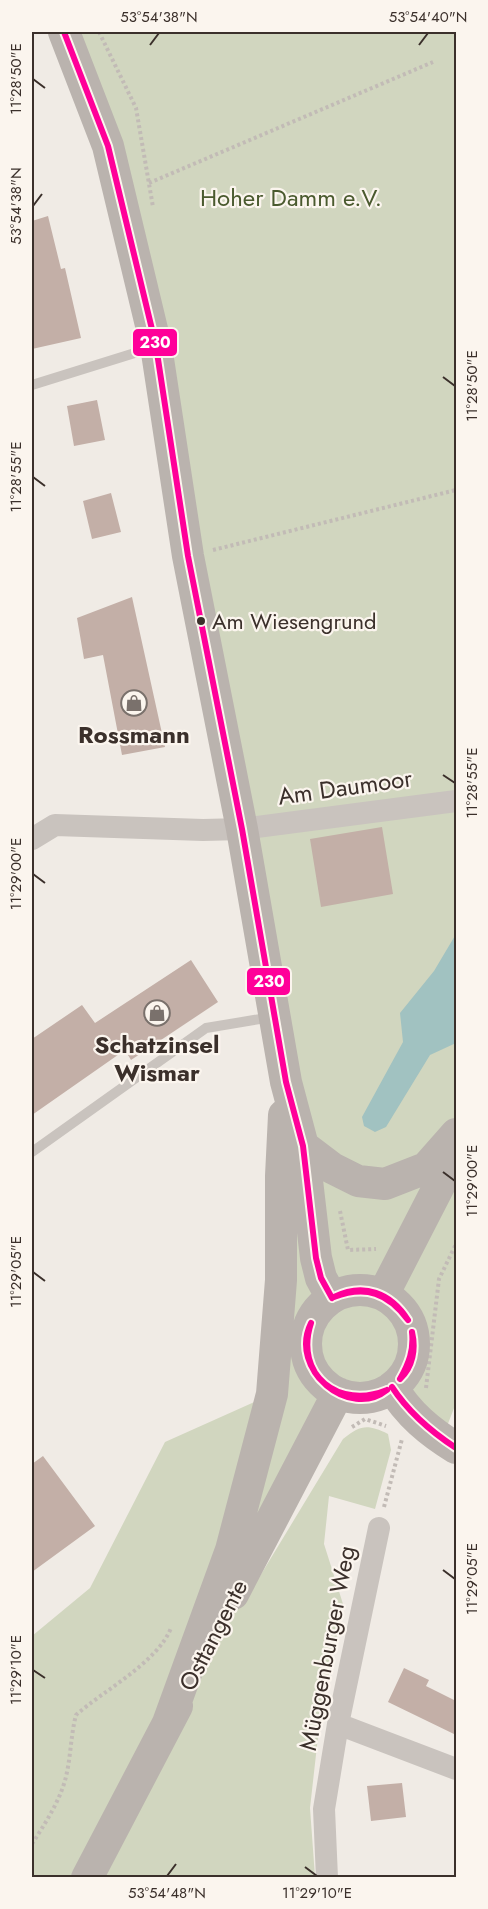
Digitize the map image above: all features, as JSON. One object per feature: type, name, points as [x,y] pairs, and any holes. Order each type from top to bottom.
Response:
[{"type":"main road","points":[[64,32],[108,146],[156,346],[188,556],[242,828],[286,1082],[303,1146],[316,1258],[321,1278],[332,1298]]},
{"type":"main road","points":[[168,1723],[231,1550],[272,1394],[281,1280],[281,1176],[286,1082]]},
{"type":"main road","points":[[303,1146],[332,1168],[358,1181],[386,1184],[426,1168],[456,1134]]},
{"type":"main road","points":[[383,1295],[456,1154]]},
{"type":"main road","points":[[352,1290],[370,1291],[383,1295],[401,1308],[410,1324],[414,1341],[412,1359],[405,1375],[392,1387],[376,1395],[359,1398],[338,1393],[326,1386],[314,1373],[307,1356],[306,1339],[311,1321],[321,1306],[332,1298],[352,1290]]},
{"type":"main road","points":[[392,1387],[403,1405],[418,1421],[456,1448]]},
{"type":"main road","name":"Osttangente","points":[[87,1878],[338,1393]]},
{"type":"street","name":"Am Daumoor","points":[[242,828],[456,801]]},
{"type":"street","points":[[32,839],[55,825],[203,830],[242,828]]},
{"type":"street","name":"Müggenburger Weg","points":[[327,1878],[324,1809],[338,1724],[379,1528]]},
{"type":"street","points":[[338,1724],[456,1769]]},
{"type":"lane","points":[[32,385],[156,346]]},
{"type":"lane","points":[[32,1152],[206,1028],[275,1016]]},
{"type":"path","points":[[149,183],[433,62]]},
{"type":"path","points":[[188,556],[456,490]]},
{"type":"path","points":[[429,1395],[425,1387],[439,1279],[456,1244]]},
{"type":"path","points":[[348,1250],[382,1249]]},
{"type":"path","points":[[343,1432],[365,1419],[394,1429]]},
{"type":"path","name":"Müggenburger Weg","points":[[379,1528],[403,1432]]},
{"type":"path","points":[[32,1844],[50,1816],[62,1788],[67,1773],[76,1715],[156,1653],[166,1640],[175,1617]]},
{"type":"green space","name":"Hoher Damm e.V.","points":[[64,32],[456,32],[456,1403],[442,1439],[388,1400],[362,1405],[335,1398],[254,1586],[343,1439],[355,1431],[369,1427],[388,1434],[391,1450],[375,1509],[329,1496],[324,1544],[343,1604],[320,1719],[310,1808],[315,1877],[32,1878],[32,1636],[90,1588],[165,1442],[272,1394],[286,1082],[156,346]]},
{"type":"water","points":[[456,934],[456,1043],[430,1055],[386,1127],[375,1132],[364,1126],[362,1117],[403,1042],[400,1013],[434,971]]},
{"type":"building","points":[[48,216],[61,269],[65,268],[81,338],[32,349],[32,221]]},
{"type":"building","points":[[97,400],[105,440],[74,446],[67,406]]},
{"type":"building","points":[[111,493],[121,532],[92,539],[83,501]]},
{"type":"building","name":"Rossmann","points":[[132,597],[165,747],[122,755],[103,655],[84,659],[77,618]]},
{"type":"building","points":[[382,827],[393,894],[321,907],[310,839]]},
{"type":"building","points":[[191,960],[218,1002],[131,1060],[125,1050],[32,1115],[32,1039],[82,1005],[95,1023]]},
{"type":"building","points":[[43,1456],[95,1526],[32,1572],[32,1464]]},
{"type":"building","points":[[404,1668],[429,1680],[426,1686],[456,1701],[456,1735],[388,1702]]},
{"type":"building","points":[[402,1783],[406,1817],[371,1821],[367,1786]]},
{"type":"transit line","name":"230","points":[[64,32],[108,146],[156,346],[188,556],[242,829],[286,1082],[303,1146],[316,1258],[321,1278],[332,1298]]},
{"type":"transit line","name":"230","points":[[334,1297],[356,1290],[376,1293],[393,1303],[408,1320]]},
{"type":"transit line","name":"230","points":[[334,1297],[356,1292],[376,1294],[392,1303],[408,1320]]},
{"type":"transit line","name":"230","points":[[311,1323],[307,1342],[309,1358],[315,1372],[325,1384],[337,1391],[352,1395],[369,1395],[387,1390]]},
{"type":"transit line","name":"230","points":[[311,1323],[306,1341],[308,1358],[315,1373],[326,1385],[341,1394],[356,1399],[372,1398],[387,1390]]},
{"type":"transit line","name":"230","points":[[400,1379],[410,1356],[412,1332]]},
{"type":"transit line","name":"230","points":[[400,1379],[408,1369],[412,1357],[414,1345],[412,1332]]},
{"type":"transit line","name":"230","points":[[392,1387],[421,1421],[456,1448]]},
{"type":"place","name":"Am Wiesengrund","points":[[201,621]]},
{"type":"place","name":"Rossmann","points":[[134,703]]},
{"type":"place","name":"Schatzinsel Wismar","points":[[157,1013]]}]
